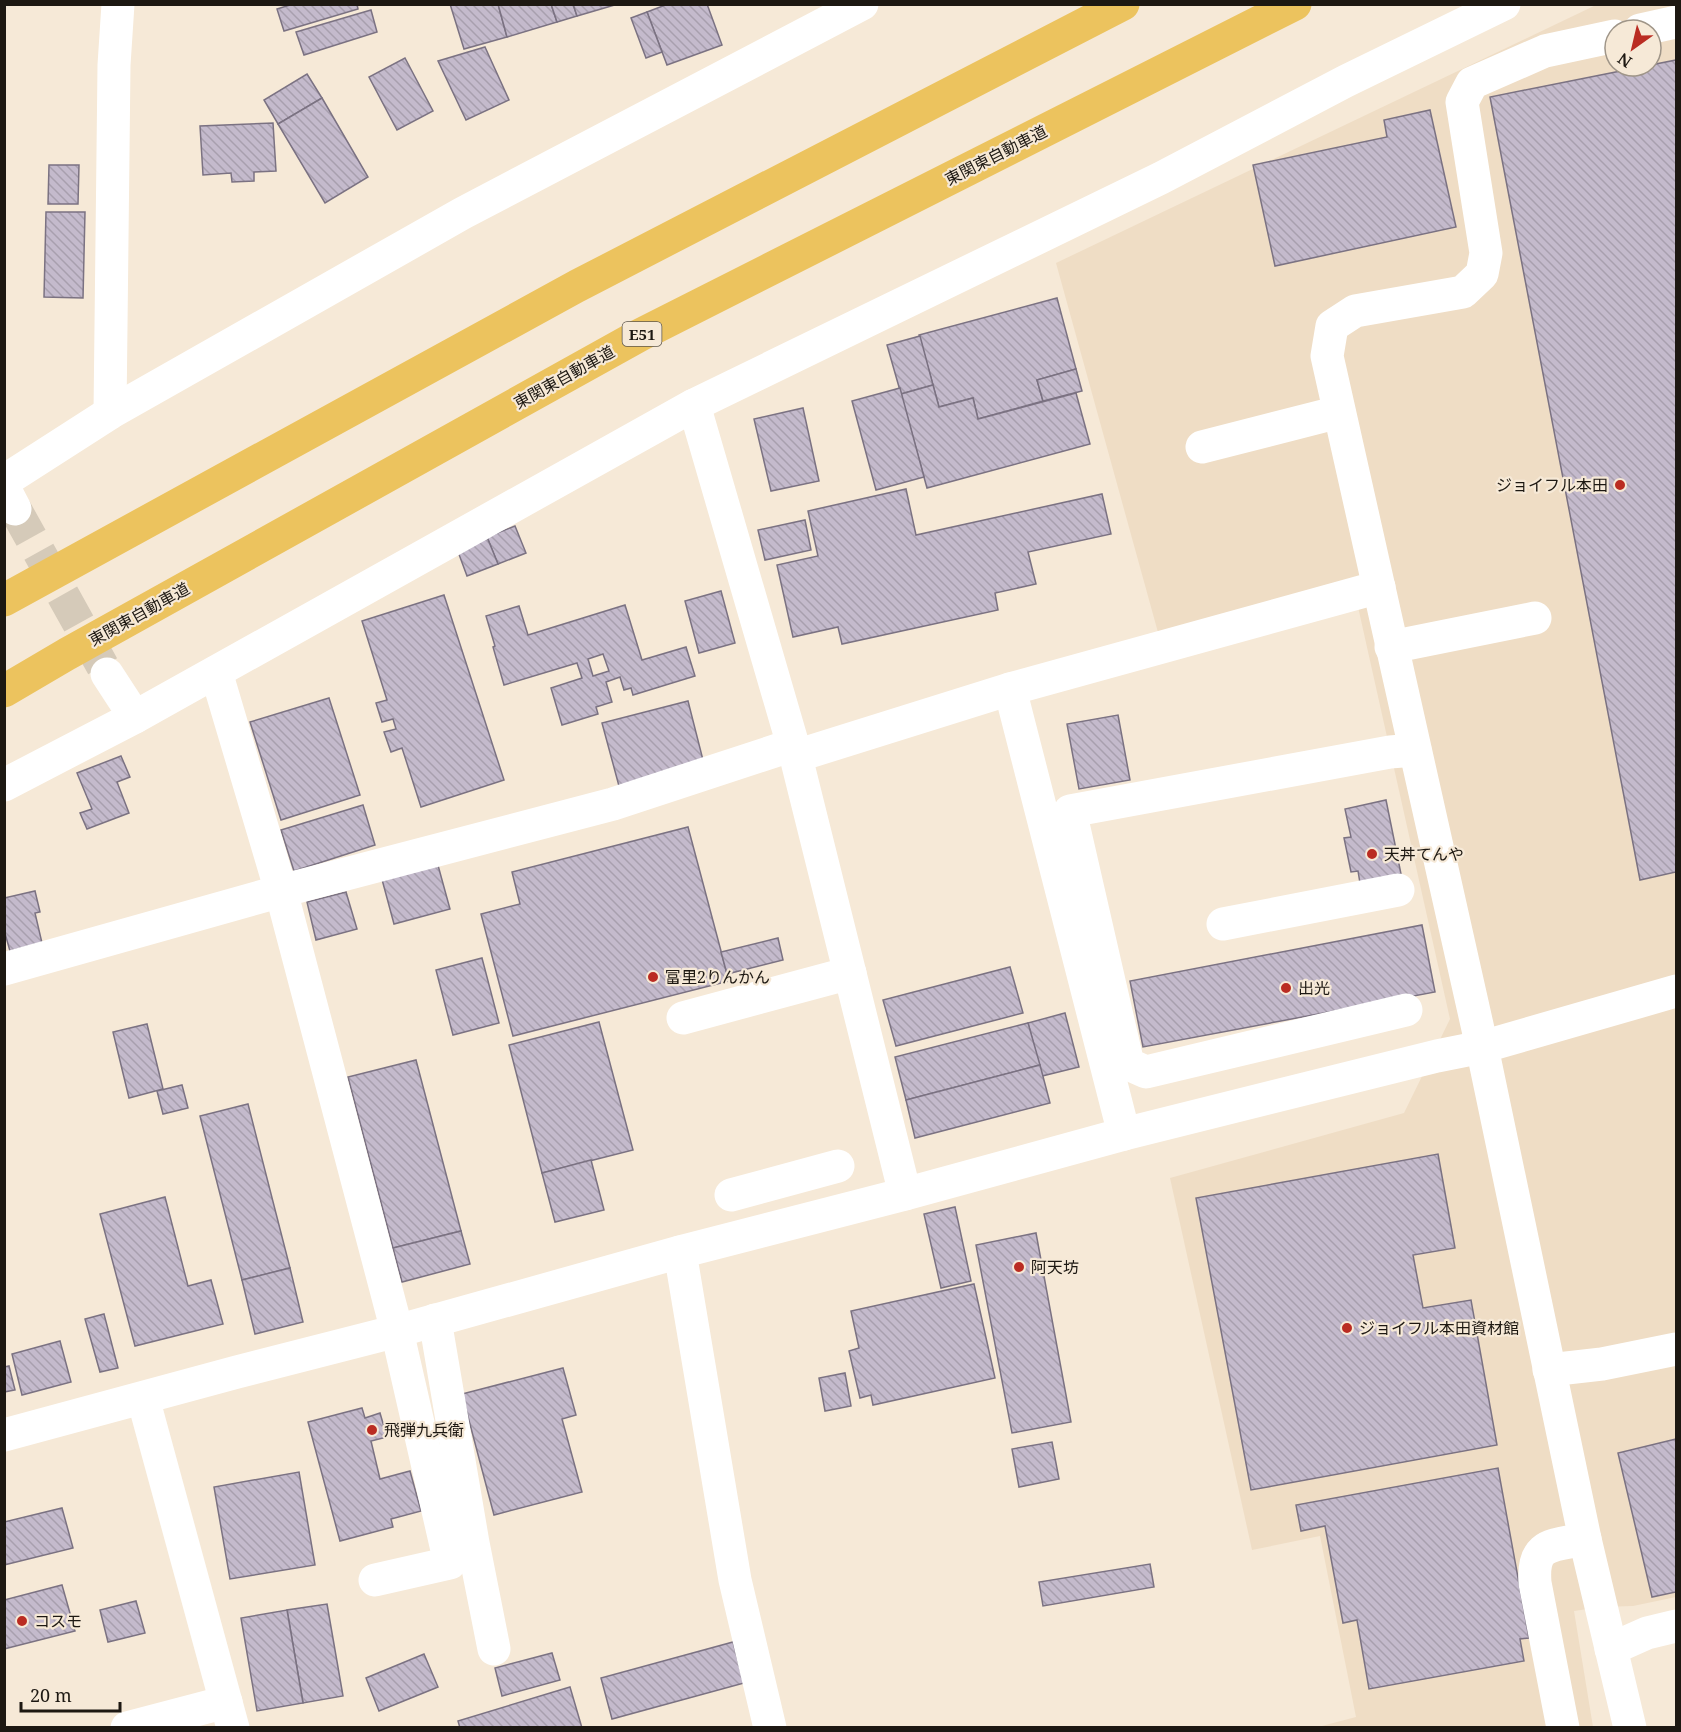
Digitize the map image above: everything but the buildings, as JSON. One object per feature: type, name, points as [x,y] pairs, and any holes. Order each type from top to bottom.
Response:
[{"type":"highway","name":"東関東自動車道","points":[[4,691],[77,648],[640,335],[1296,4]]},
{"type":"highway","points":[[4,600],[577,286],[1111,9]]},
{"type":"street","points":[[110,413],[114,65],[118,4]]},
{"type":"street","points":[[8,493],[110,413],[462,213],[862,4]]},
{"type":"street","points":[[4,785],[135,717],[694,405],[1161,178],[1346,81],[1504,4]]},
{"type":"street","points":[[1603,39],[1545,51],[1472,83],[1462,102],[1486,253],[1482,274],[1463,292],[1354,311],[1332,326],[1327,356],[1482,1047],[1585,1539],[1630,1728]]},
{"type":"street","points":[[694,405],[795,750],[905,1194]]},
{"type":"street","points":[[1202,447],[1339,412]]},
{"type":"street","points":[[4,969],[281,891],[613,804],[1010,689],[1378,587]]},
{"type":"street","points":[[1391,647],[1535,618]]},
{"type":"street","points":[[216,672],[281,891],[397,1331],[450,1563],[375,1580]]},
{"type":"street","points":[[107,674],[135,717]]},
{"type":"street","points":[[1010,689],[1124,1134]]},
{"type":"street","points":[[1406,1010],[1146,1072],[1128,1064],[1070,811],[1390,752],[1415,750]]},
{"type":"street","points":[[1223,924],[1398,890]]},
{"type":"street","points":[[683,1018],[850,973]]},
{"type":"street","points":[[4,1435],[1124,1134],[1437,1056],[1482,1047],[1677,991]]},
{"type":"street","points":[[731,1195],[838,1166]]},
{"type":"street","points":[[680,1252],[735,1580],[770,1728]]},
{"type":"street","points":[[435,1320],[473,1543],[494,1649]]},
{"type":"street","points":[[1549,1370],[1602,1364],[1677,1349]]},
{"type":"street","points":[[128,1728],[229,1715],[143,1398]]},
{"type":"street","points":[[1563,1728],[1534,1583],[1534,1569],[1539,1554],[1546,1547],[1585,1539]]},
{"type":"street","points":[[1611,1649],[1647,1633],[1677,1626]]},
{"type":"shaded area","name":"ジョイフル本田","points":[[1596,5],[1676,5],[1676,1597],[1633,1606],[1574,1611],[1593,1727],[1318,1727],[1356,1717],[1320,1536],[1252,1550],[1170,1178],[1404,1113],[1450,1019],[1352,580],[1159,636],[1056,263]]},
{"type":"tunnel","points":[[15,509],[107,674]]},
{"type":"place","name":"ジョイフル本田","points":[[1620,485]]},
{"type":"place","name":"天丼てんや","points":[[1372,854]]},
{"type":"place","name":"富里2りんかん","points":[[653,977]]},
{"type":"place","name":"出光","points":[[1286,988]]},
{"type":"place","name":"阿天坊","points":[[1019,1267]]},
{"type":"place","name":"ジョイフル本田資材館","points":[[1347,1328]]},
{"type":"place","name":"飛弾九兵衛","points":[[372,1430]]},
{"type":"place","name":"コスモ","points":[[22,1621]]}]
